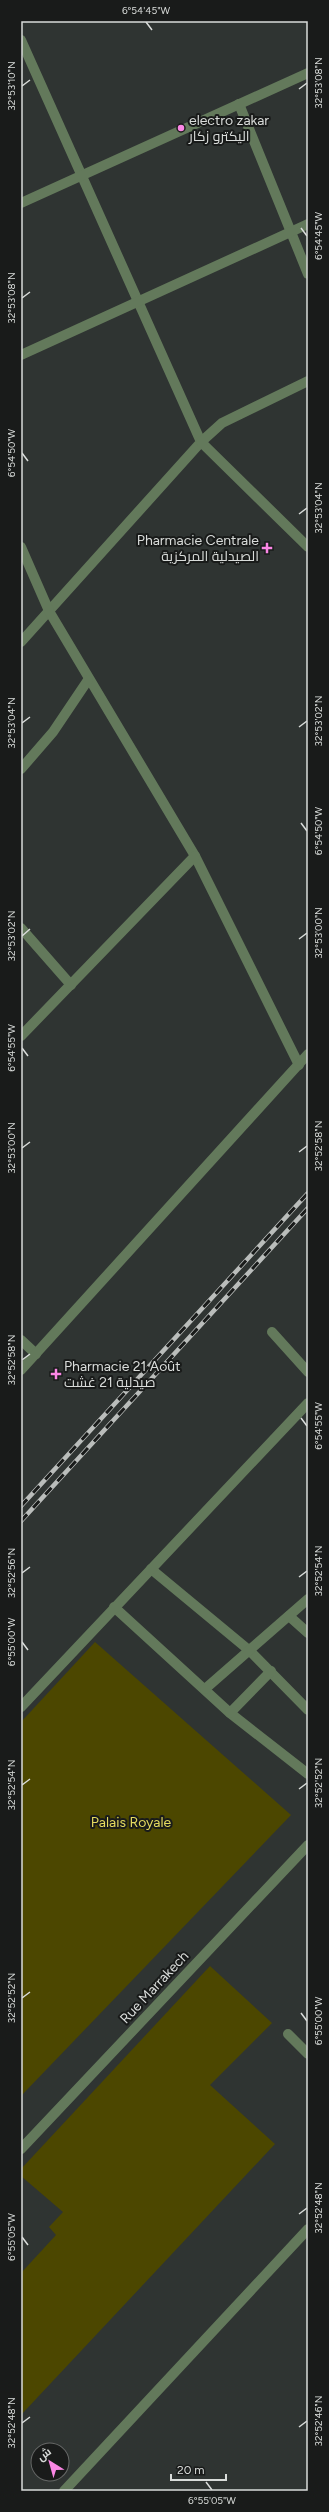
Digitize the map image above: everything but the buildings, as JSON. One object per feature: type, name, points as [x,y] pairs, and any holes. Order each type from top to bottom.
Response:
[{"type":"street","points":[[21,40],[80,176],[201,442],[308,547]]},
{"type":"street","points":[[21,203],[308,73]]},
{"type":"street","points":[[238,104],[308,274]]},
{"type":"street","points":[[21,355],[308,224]]},
{"type":"street","points":[[21,642],[201,442],[222,423],[308,382]]},
{"type":"street","points":[[21,547],[49,612],[88,680],[196,856],[299,1065]]},
{"type":"street","points":[[21,770],[53,732],[88,680]]},
{"type":"street","points":[[21,1036],[196,856]]},
{"type":"street","points":[[21,928],[71,985]]},
{"type":"street","points":[[21,1370],[308,1054]]},
{"type":"street","points":[[272,1332],[308,1372]]},
{"type":"street","points":[[21,1340],[36,1354]]},
{"type":"street","points":[[21,1706],[308,1403]]},
{"type":"street","points":[[151,1569],[250,1651],[271,1670],[308,1710]]},
{"type":"street","points":[[205,1689],[308,1599]]},
{"type":"street","points":[[114,1607],[230,1713],[308,1774]]},
{"type":"street","points":[[289,1616],[308,1633]]},
{"type":"street","points":[[230,1713],[271,1670]]},
{"type":"street","name":"Rue Marrakech","points":[[21,2149],[308,1845]]},
{"type":"street","points":[[288,2034],[308,2054]]},
{"type":"street","points":[[64,2491],[308,2229]]},
{"type":"green space","name":"Palais Royale","points":[[95,1642],[291,1815],[21,2096],[21,1722]]},
{"type":"green space","points":[[210,1966],[272,2023],[210,2085],[275,2144],[21,2415],[21,2273],[56,2235],[49,2227],[63,2212],[21,2176],[21,2169]]},
{"type":"railway","points":[[21,1506],[308,1193]]},
{"type":"railway","points":[[21,1521],[308,1208]]},
{"type":"place","name":"electro zakar اليكترو زكار","points":[[181,128]]},
{"type":"place","name":"Pharmacie Centrale الصيدلية المركزية","points":[[267,548]]},
{"type":"place","name":"Pharmacie 21 Août صيدلية 21 غشت","points":[[56,1374]]}]
